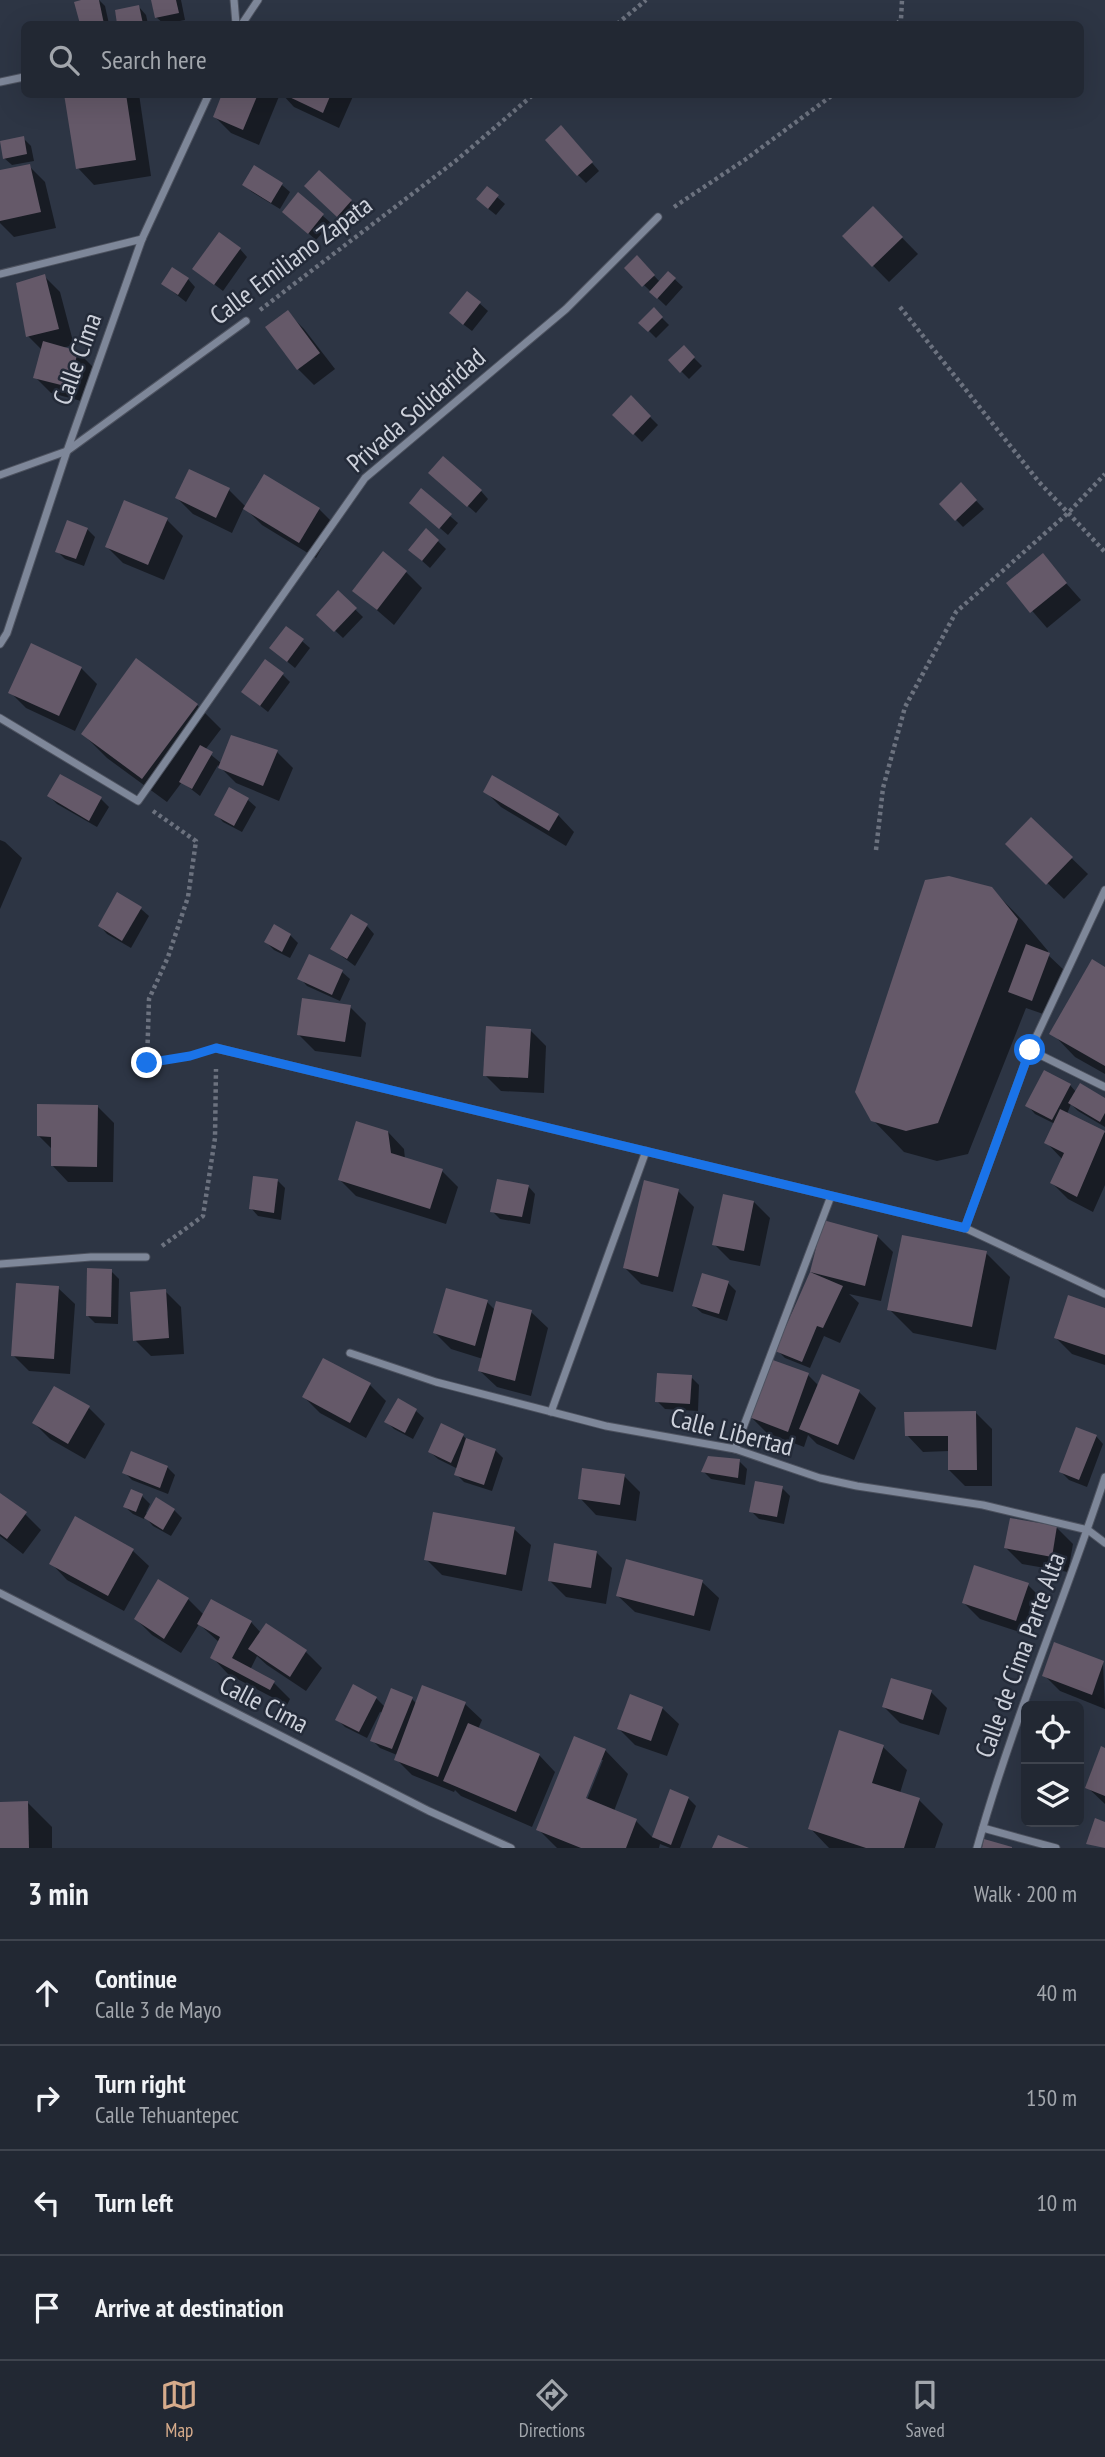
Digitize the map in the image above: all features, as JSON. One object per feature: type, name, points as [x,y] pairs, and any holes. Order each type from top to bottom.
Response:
[{"type":"street","points":[[234,0],[236,21]]},
{"type":"street","points":[[244,21],[258,0]]},
{"type":"street","points":[[0,82],[21,78]]},
{"type":"street","name":"Calle Cima","points":[[0,644],[7,633],[66,451],[142,239],[207,98]]},
{"type":"street","name":"Privada Solidaridad","points":[[138,801],[365,478],[565,309],[658,217]]},
{"type":"street","points":[[0,274],[142,239]]},
{"type":"street","name":"Calle Emiliano Zapata","points":[[0,475],[66,451],[246,321]]},
{"type":"street","points":[[0,718],[138,801]]},
{"type":"street","points":[[965,1228],[1030,1050],[1105,890]]},
{"type":"street","points":[[216,1048],[965,1228],[1105,1294]]},
{"type":"street","points":[[1030,1050],[1105,1087]]},
{"type":"street","points":[[551,1412],[646,1151]]},
{"type":"street","points":[[735,1449],[831,1196]]},
{"type":"street","points":[[0,1264],[92,1257],[146,1257]]},
{"type":"street","name":"Calle Libertad","points":[[349,1353],[436,1382],[606,1426],[735,1449],[820,1478],[983,1505],[1088,1530],[1105,1543]]},
{"type":"street","name":"Calle de Cima Parte Alta","points":[[977,1848],[1020,1708],[1088,1530],[1105,1477]]},
{"type":"street","name":"Calle Cima","points":[[0,1593],[429,1811],[511,1848]]},
{"type":"street","points":[[983,1828],[1056,1848]]},
{"type":"path","points":[[621,21],[646,0]]},
{"type":"path","points":[[899,21],[902,0]]},
{"type":"path","name":"Calle Emiliano Zapata","points":[[246,321],[458,159],[529,98]]},
{"type":"path","points":[[658,217],[746,159],[829,98]]},
{"type":"path","points":[[900,307],[1039,482],[1105,552]]},
{"type":"path","points":[[876,850],[883,788],[905,708],[956,612],[1068,513],[1105,474]]},
{"type":"path","points":[[138,801],[196,841],[188,897],[169,957],[149,999],[147,1063],[190,1056],[216,1048],[215,1138],[203,1216],[146,1257]]},
{"type":"building","points":[[99,0],[103,21],[79,21],[74,2]]},
{"type":"building","points":[[151,0],[176,0],[179,13],[155,18]]},
{"type":"building","points":[[139,5],[142,21],[117,21],[115,10]]},
{"type":"building","points":[[65,98],[127,98],[136,160],[76,169]]},
{"type":"building","points":[[220,98],[256,98],[243,130],[213,117]]},
{"type":"building","points":[[291,98],[329,98],[323,113]]},
{"type":"building","points":[[561,125],[593,162],[577,176],[545,140]]},
{"type":"building","points":[[24,136],[27,154],[3,159],[0,141]]},
{"type":"building","points":[[30,164],[41,212],[0,221],[0,170]]},
{"type":"building","points":[[254,165],[283,183],[271,203],[242,185]]},
{"type":"building","points":[[319,170],[352,200],[337,217],[304,186]]},
{"type":"building","points":[[487,186],[499,195],[488,209],[476,199]]},
{"type":"building","points":[[298,192],[324,214],[308,234],[282,212]]},
{"type":"building","points":[[873,206],[903,237],[872,267],[842,236]]},
{"type":"building","points":[[219,232],[241,248],[214,285],[192,269]]},
{"type":"building","points":[[637,255],[655,275],[642,287],[624,268]]},
{"type":"building","points":[[172,267],[189,278],[178,295],[161,284]]},
{"type":"building","points":[[668,271],[676,278],[657,299],[649,292]]},
{"type":"building","points":[[45,274],[59,329],[26,337],[16,283]]},
{"type":"building","points":[[467,291],[481,302],[463,325],[449,313]]},
{"type":"building","points":[[654,307],[663,317],[648,332],[638,323]]},
{"type":"building","points":[[288,310],[320,353],[297,370],[265,327]]},
{"type":"building","points":[[43,341],[78,351],[69,387],[33,378]]},
{"type":"building","points":[[684,345],[695,357],[680,373],[668,360]]},
{"type":"building","points":[[631,395],[651,416],[633,435],[612,415]]},
{"type":"building","points":[[443,456],[482,490],[467,507],[428,473]]},
{"type":"building","points":[[189,469],[230,488],[216,518],[175,498]]},
{"type":"building","points":[[264,474],[320,508],[299,543],[243,509]]},
{"type":"building","points":[[961,482],[977,500],[955,521],[939,504]]},
{"type":"building","points":[[421,488],[452,514],[439,529],[409,503]]},
{"type":"building","points":[[124,500],[168,518],[148,565],[105,547]]},
{"type":"building","points":[[67,520],[88,528],[76,559],[55,552]]},
{"type":"building","points":[[426,528],[439,540],[422,561],[408,550]]},
{"type":"building","points":[[383,551],[407,571],[377,610],[352,591]]},
{"type":"building","points":[[1043,553],[1067,583],[1030,613],[1006,583]]},
{"type":"building","points":[[338,590],[357,608],[334,632],[316,615]]},
{"type":"building","points":[[286,626],[304,639],[287,662],[269,648]]},
{"type":"building","points":[[31,643],[82,667],[59,716],[8,693]]},
{"type":"building","points":[[136,658],[198,704],[142,779],[81,734]]},
{"type":"building","points":[[265,659],[284,673],[260,706],[241,692]]},
{"type":"building","points":[[231,735],[278,750],[263,786],[218,768]]},
{"type":"building","points":[[200,745],[213,752],[192,789],[179,782]]},
{"type":"building","points":[[60,774],[102,797],[89,821],[47,796]]},
{"type":"building","points":[[492,775],[559,814],[549,831],[483,792]]},
{"type":"building","points":[[229,787],[249,798],[234,826],[214,815]]},
{"type":"building","points":[[1031,817],[1073,857],[1046,885],[1005,844]]},
{"type":"building","points":[[949,876],[992,887],[1018,919],[938,1123],[906,1131],[871,1121],[855,1092],[925,880]]},
{"type":"building","points":[[117,892],[142,907],[122,941],[98,926]]},
{"type":"building","points":[[351,914],[368,924],[347,959],[330,949]]},
{"type":"building","points":[[274,924],[291,934],[282,952],[264,942]]},
{"type":"building","points":[[1026,944],[1050,953],[1032,1001],[1008,992]]},
{"type":"building","points":[[309,954],[343,970],[332,995],[297,979]]},
{"type":"building","points":[[1092,959],[1105,967],[1105,1066],[1049,1034]]},
{"type":"building","points":[[302,998],[351,1005],[345,1042],[297,1035]]},
{"type":"building","points":[[486,1026],[531,1029],[528,1078],[483,1076]]},
{"type":"building","points":[[1044,1070],[1071,1084],[1052,1120],[1025,1106]]},
{"type":"building","points":[[1080,1083],[1105,1098],[1105,1113],[1100,1122],[1068,1103]]},
{"type":"building","points":[[37,1104],[98,1105],[97,1167],[51,1166],[51,1137],[37,1136]]},
{"type":"building","points":[[1060,1109],[1105,1131],[1077,1197],[1050,1183],[1064,1153],[1044,1143]]},
{"type":"building","points":[[356,1121],[388,1131],[391,1153],[443,1169],[430,1209],[338,1180]]},
{"type":"building","points":[[253,1176],[278,1179],[274,1213],[249,1209]]},
{"type":"building","points":[[497,1179],[529,1185],[522,1217],[490,1212]]},
{"type":"building","points":[[644,1180],[679,1189],[658,1277],[623,1268]]},
{"type":"building","points":[[723,1194],[754,1201],[744,1251],[712,1245]]},
{"type":"building","points":[[823,1220],[878,1235],[865,1286],[810,1272]]},
{"type":"building","points":[[902,1235],[987,1251],[972,1327],[887,1310]]},
{"type":"building","points":[[87,1268],[112,1269],[111,1317],[86,1316]]},
{"type":"building","points":[[810,1272],[843,1286],[823,1328],[817,1326],[802,1362],[775,1351]]},
{"type":"building","points":[[702,1273],[729,1281],[719,1314],[692,1306]]},
{"type":"building","points":[[16,1283],[59,1286],[54,1359],[11,1356]]},
{"type":"building","points":[[446,1288],[488,1300],[475,1346],[433,1333]]},
{"type":"building","points":[[166,1289],[169,1338],[133,1341],[130,1292]]},
{"type":"building","points":[[1068,1295],[1105,1308],[1105,1355],[1054,1338]]},
{"type":"building","points":[[496,1301],[532,1310],[515,1381],[478,1371]]},
{"type":"building","points":[[323,1358],[371,1383],[350,1423],[302,1397]]},
{"type":"building","points":[[770,1359],[809,1373],[788,1432],[749,1417]]},
{"type":"building","points":[[657,1373],[692,1375],[690,1404],[655,1402]]},
{"type":"building","points":[[822,1374],[860,1390],[838,1445],[799,1429]]},
{"type":"building","points":[[54,1386],[90,1406],[68,1444],[32,1423]]},
{"type":"building","points":[[398,1398],[417,1409],[405,1433],[384,1422]]},
{"type":"building","points":[[976,1411],[977,1470],[948,1470],[948,1436],[905,1436],[904,1412]]},
{"type":"building","points":[[441,1423],[464,1434],[451,1463],[428,1452]]},
{"type":"building","points":[[1076,1427],[1097,1435],[1079,1480],[1059,1472]]},
{"type":"building","points":[[466,1438],[496,1449],[484,1485],[454,1475]]},
{"type":"building","points":[[131,1451],[168,1466],[160,1488],[122,1473]]},
{"type":"building","points":[[708,1456],[740,1459],[738,1478],[701,1472]]},
{"type":"building","points":[[582,1468],[625,1474],[620,1505],[578,1499]]},
{"type":"building","points":[[755,1481],[783,1486],[777,1517],[749,1512]]},
{"type":"building","points":[[131,1489],[143,1494],[136,1512],[123,1507]]},
{"type":"building","points":[[0,1493],[27,1512],[7,1539],[0,1534]]},
{"type":"building","points":[[156,1497],[175,1509],[163,1530],[144,1518]]},
{"type":"building","points":[[433,1512],[515,1527],[506,1575],[424,1560]]},
{"type":"building","points":[[75,1516],[134,1549],[108,1596],[49,1564]]},
{"type":"building","points":[[1010,1518],[1057,1526],[1052,1557],[1004,1548]]},
{"type":"building","points":[[554,1543],[597,1551],[591,1588],[548,1581]]},
{"type":"building","points":[[626,1559],[703,1580],[694,1616],[616,1596]]},
{"type":"building","points":[[974,1565],[1029,1583],[1016,1621],[962,1603]]},
{"type":"building","points":[[158,1579],[189,1598],[164,1639],[134,1619]]},
{"type":"building","points":[[211,1599],[252,1621],[232,1658],[275,1681],[270,1690],[210,1658],[220,1637],[197,1624]]},
{"type":"building","points":[[266,1623],[307,1650],[290,1677],[248,1649]]},
{"type":"building","points":[[1054,1642],[1104,1661],[1092,1695],[1042,1676]]},
{"type":"building","points":[[891,1678],[932,1690],[923,1720],[882,1707]]},
{"type":"building","points":[[353,1684],[377,1697],[359,1732],[335,1720]]},
{"type":"building","points":[[422,1685],[466,1702],[438,1777],[394,1760]]},
{"type":"building","points":[[391,1688],[413,1697],[392,1749],[370,1741]]},
{"type":"building","points":[[630,1694],[663,1707],[651,1741],[617,1729]]},
{"type":"building","points":[[468,1723],[540,1754],[516,1812],[443,1781]]},
{"type":"building","points":[[839,1730],[884,1745],[872,1783],[920,1798],[904,1848],[866,1848],[808,1829]]},
{"type":"building","points":[[574,1736],[606,1749],[586,1798],[637,1819],[626,1848],[581,1848],[536,1830]]},
{"type":"building","points":[[1101,1746],[1105,1748],[1105,1796],[1085,1788]]},
{"type":"building","points":[[670,1789],[689,1797],[671,1845],[652,1837]]},
{"type":"building","points":[[28,1801],[29,1848],[0,1848],[0,1802]]},
{"type":"building","points":[[1095,1818],[1105,1822],[1105,1848],[1086,1844]]},
{"type":"building","points":[[718,1835],[749,1848],[712,1848]]},
{"type":"building","points":[[984,1839],[1012,1847],[1012,1848],[982,1848]]},
{"type":"route","points":[[147,1063],[190,1056],[216,1048],[965,1228],[1030,1050]]}]
